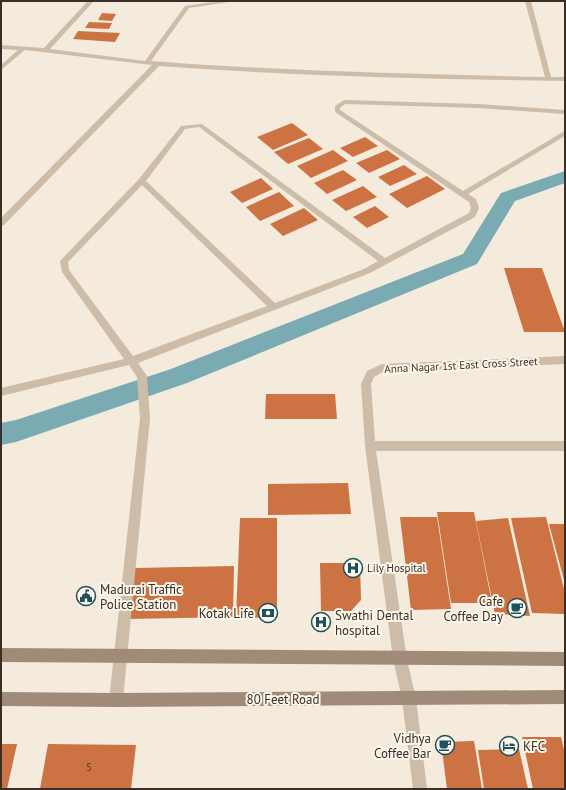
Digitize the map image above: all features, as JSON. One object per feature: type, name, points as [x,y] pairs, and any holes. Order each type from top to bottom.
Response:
[{"type":"main road","points":[[1,654],[565,659]]},
{"type":"main road","name":"80 Feet Road","points":[[1,699],[409,699],[565,697]]},
{"type":"street","points":[[46,50],[91,1]]},
{"type":"street","points":[[147,63],[187,7],[232,1]]},
{"type":"street","points":[[528,1],[548,78]]},
{"type":"street","points":[[1,47],[46,50],[147,63],[229,69],[449,77],[565,79]]},
{"type":"street","points":[[1,68],[23,49]]},
{"type":"street","points":[[1,223],[158,63]]},
{"type":"street","points":[[1,392],[131,361],[158,352],[272,306],[367,271],[472,215],[475,208],[474,201],[337,111],[337,107],[344,102],[478,106],[565,112]]},
{"type":"street","points":[[116,700],[146,418],[142,376],[65,270],[64,261],[69,254],[142,181],[183,127],[200,125],[384,261]]},
{"type":"street","points":[[463,194],[565,134]]},
{"type":"street","points":[[142,181],[272,306]]},
{"type":"street","name":"Anna Nagar 1st East Cross Street","points":[[420,789],[409,699],[400,658],[370,446],[366,384],[370,374],[382,368],[565,360]]},
{"type":"street","points":[[370,446],[565,446]]},
{"type":"building","points":[[102,13],[116,14],[112,21],[98,20]]},
{"type":"building","points":[[89,22],[112,23],[109,29],[85,28]]},
{"type":"building","points":[[78,31],[120,33],[115,42],[73,39]]},
{"type":"building","points":[[292,123],[308,135],[273,150],[257,137]]},
{"type":"building","points":[[365,137],[378,146],[353,157],[340,148]]},
{"type":"building","points":[[309,138],[323,149],[288,164],[274,152]]},
{"type":"building","points":[[333,150],[348,161],[311,178],[297,166]]},
{"type":"building","points":[[387,150],[400,159],[369,173],[356,163]]},
{"type":"building","points":[[404,165],[417,174],[390,186],[378,177]]},
{"type":"building","points":[[343,170],[357,180],[327,194],[314,183]]},
{"type":"building","points":[[427,176],[445,189],[407,208],[389,194]]},
{"type":"building","points":[[261,178],[273,189],[242,203],[230,192]]},
{"type":"building","points":[[363,186],[377,197],[346,211],[332,200]]},
{"type":"building","points":[[279,192],[294,206],[260,221],[246,207]]},
{"type":"building","points":[[375,206],[389,217],[367,228],[353,217]]},
{"type":"building","points":[[304,208],[318,220],[283,236],[270,224]]},
{"type":"building","points":[[504,268],[542,268],[565,332],[524,332]]},
{"type":"building","points":[[266,394],[335,394],[337,419],[265,419]]},
{"type":"building","points":[[348,483],[351,514],[268,515],[268,484]]},
{"type":"building","points":[[437,512],[474,512],[492,603],[451,603]]},
{"type":"building","points":[[400,517],[437,517],[451,609],[411,610]]},
{"type":"building","points":[[546,517],[565,593],[565,614],[532,613],[511,518]]},
{"type":"building","points":[[240,518],[277,518],[277,618],[236,617]]},
{"type":"building","points":[[508,518],[530,616],[495,614],[476,521]]},
{"type":"building","points":[[549,524],[565,524],[565,584]]},
{"type":"building","points":[[320,563],[360,563],[361,600],[351,611],[321,611]]},
{"type":"building","points":[[234,566],[233,617],[128,619],[135,568]]},
{"type":"building","points":[[522,737],[561,737],[565,754],[565,789],[533,789]]},
{"type":"building","points":[[474,741],[482,789],[447,789],[441,742]]},
{"type":"building","points":[[1,744],[17,744],[7,789],[1,789]]},
{"type":"building","points":[[48,744],[136,745],[131,789],[40,789]]},
{"type":"building","points":[[519,749],[528,789],[484,789],[478,750]]},
{"type":"waterway","points":[[1,434],[16,431],[179,376],[470,259],[508,197],[565,177]]},
{"type":"place","name":"Lily Hospital","points":[[353,568]]},
{"type":"place","name":"Madurai Traffic Police Station","points":[[86,596]]},
{"type":"place","name":"Cafe Coffee Day","points":[[517,608]]},
{"type":"place","name":"Kotak Life","points":[[268,613]]},
{"type":"place","name":"Swathi Dental hospital","points":[[321,622]]},
{"type":"place","name":"Vidhya Coffee Bar","points":[[445,745]]},
{"type":"place","name":"KFC","points":[[509,746]]}]
